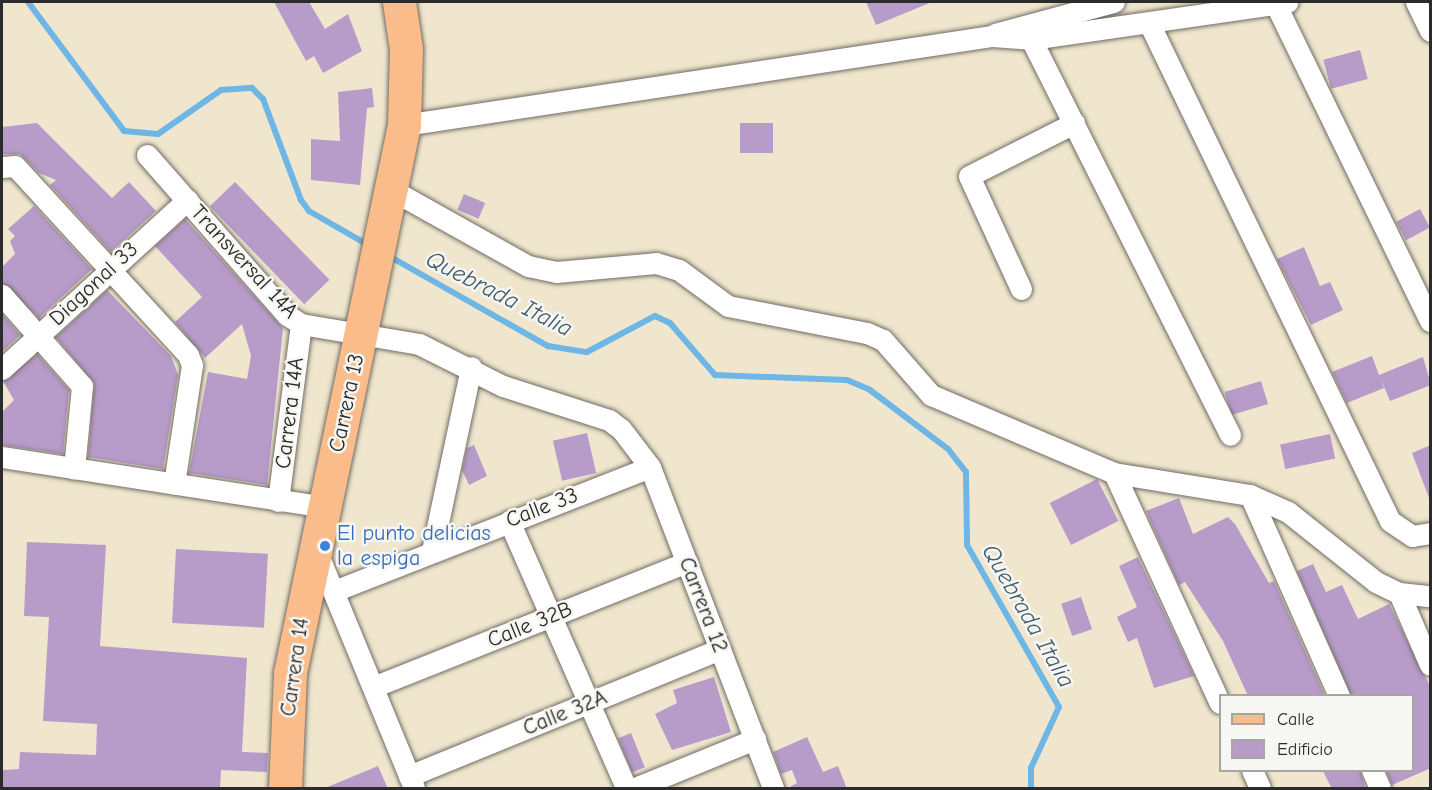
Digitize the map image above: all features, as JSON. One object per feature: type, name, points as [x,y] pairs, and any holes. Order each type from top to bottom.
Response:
[{"type":"main road","name":"Carrera 13","points":[[315,548],[385,230],[404,125],[406,49],[399,2]]},
{"type":"main road","name":"Carrera 14","points":[[285,789],[290,673],[315,548]]},
{"type":"street","points":[[992,36],[1022,23],[1114,2]]},
{"type":"street","points":[[404,125],[992,36],[1031,39],[1281,2],[1431,321]]},
{"type":"street","points":[[1416,2],[1431,31]]},
{"type":"street","points":[[1149,23],[1390,521],[1412,536],[1431,533]]},
{"type":"street","points":[[1031,39],[1230,435]]},
{"type":"street","points":[[1021,289],[969,176],[1074,123]]},
{"type":"street","name":"Transversal 14A","points":[[147,155],[287,315],[301,324]]},
{"type":"street","points":[[8,167],[110,267],[192,365],[174,484]]},
{"type":"street","points":[[393,190],[528,266],[556,272],[656,263],[679,270],[712,296],[744,311],[867,333],[883,340],[931,395],[1114,473],[1250,495],[1288,512],[1399,593],[1431,665]]},
{"type":"street","name":"Diagonal 33","points":[[2,369],[110,267],[187,200]]},
{"type":"street","points":[[2,295],[82,386],[74,469]]},
{"type":"street","points":[[301,324],[419,344],[471,367],[432,550]]},
{"type":"street","name":"Carrera 14A","points":[[278,501],[301,324]]},
{"type":"street","name":"Carrera 12","points":[[471,367],[503,386],[609,420],[621,429],[650,467],[773,789]]},
{"type":"street","points":[[2,457],[324,507]]},
{"type":"street","name":"Calle 33","points":[[334,591],[432,550],[650,467]]},
{"type":"street","points":[[1114,473],[1219,699]]},
{"type":"street","points":[[1250,495],[1338,694]]},
{"type":"street","points":[[509,521],[626,789]]},
{"type":"street","points":[[315,548],[411,782]]},
{"type":"street","name":"Calle 32B","points":[[373,687],[687,562]]},
{"type":"street","points":[[1399,593],[1431,596]]},
{"type":"street","name":"Calle 32A","points":[[411,782],[589,703],[720,650]]},
{"type":"street","points":[[635,789],[755,739]]},
{"type":"street","points":[[1252,772],[1260,789]]},
{"type":"street","points":[[1372,772],[1380,789]]},
{"type":"building","points":[[274,2],[309,2],[325,29],[348,14],[362,51],[323,73],[314,56],[306,61]]},
{"type":"building","points":[[866,2],[932,2],[876,25]]},
{"type":"building","points":[[1360,50],[1368,79],[1331,89],[1323,60]]},
{"type":"building","points":[[372,88],[374,107],[367,108],[360,185],[311,180],[311,139],[340,141],[338,92]]},
{"type":"building","points":[[37,123],[112,198],[129,182],[156,211],[111,252],[50,185],[56,180],[39,173],[20,154],[2,154],[2,127]]},
{"type":"building","points":[[740,123],[773,123],[773,153],[740,153]]},
{"type":"building","points":[[235,182],[329,280],[304,304],[210,206]]},
{"type":"building","points":[[464,194],[485,203],[479,219],[457,210]]},
{"type":"building","points":[[34,206],[92,269],[39,318],[2,283],[2,267],[15,254],[10,241],[15,236],[8,229]]},
{"type":"building","points":[[1420,209],[1430,228],[1406,240],[1396,222]]},
{"type":"building","points":[[185,219],[283,328],[267,485],[189,473],[208,372],[247,379],[251,356],[242,324],[205,358],[175,322],[202,297],[155,246]]},
{"type":"building","points":[[1304,247],[1320,286],[1330,282],[1343,310],[1311,325],[1277,259]]},
{"type":"building","points":[[107,290],[171,356],[178,375],[163,469],[88,457],[94,383],[56,337]]},
{"type":"building","points":[[2,314],[20,335],[2,352]]},
{"type":"building","points":[[37,354],[69,390],[63,454],[2,445],[2,412],[14,400],[3,381]]},
{"type":"building","points":[[1372,356],[1379,375],[1423,357],[1431,385],[1390,401],[1380,377],[1384,388],[1347,403],[1332,372]]},
{"type":"building","points":[[1261,381],[1268,404],[1232,415],[1225,392]]},
{"type":"building","points":[[587,433],[596,473],[562,481],[553,441]]},
{"type":"building","points":[[1330,434],[1335,458],[1285,469],[1280,445]]},
{"type":"building","points":[[474,445],[487,476],[469,485],[462,470],[467,448]]},
{"type":"building","points":[[1431,445],[1431,498],[1429,498],[1412,453]]},
{"type":"building","points":[[1097,479],[1118,521],[1071,545],[1050,503]]},
{"type":"building","points":[[1179,498],[1193,534],[1228,517],[1235,524],[1269,583],[1274,581],[1324,694],[1247,694],[1223,641],[1185,582],[1179,585],[1146,511]]},
{"type":"building","points":[[27,542],[106,545],[100,646],[247,658],[242,752],[268,753],[267,772],[221,770],[220,789],[2,789],[2,770],[19,769],[20,752],[96,755],[97,724],[43,721],[49,617],[24,616]]},
{"type":"building","points":[[176,549],[268,554],[264,628],[172,623]]},
{"type":"building","points":[[1138,557],[1194,676],[1154,688],[1137,638],[1128,642],[1117,617],[1137,607],[1119,566]]},
{"type":"building","points":[[1313,564],[1326,592],[1342,585],[1358,619],[1389,604],[1431,688],[1431,768],[1392,785],[1386,772],[1414,772],[1414,694],[1350,694],[1297,571]]},
{"type":"building","points":[[1081,597],[1092,629],[1072,636],[1061,604]]},
{"type":"building","points":[[714,677],[731,732],[672,750],[655,714],[677,703],[673,690]]},
{"type":"building","points":[[631,733],[645,767],[632,773],[618,738]]},
{"type":"building","points":[[807,737],[823,772],[838,766],[847,789],[786,789],[797,783],[792,770],[781,774],[773,752]]},
{"type":"building","points":[[378,766],[388,789],[325,789],[325,788]]},
{"type":"building","points":[[1324,772],[1360,772],[1366,789],[1332,789]]},
{"type":"waterway","name":"Quebrada Italia","points":[[28,2],[124,131],[158,134],[221,90],[252,88],[263,99],[301,200],[309,211],[370,246]]},
{"type":"waterway","name":"Quebrada Italia","points":[[387,255],[548,346],[587,352],[655,316],[670,323],[715,375],[847,380],[870,390],[948,449],[966,472],[967,545],[1059,707],[1031,768],[1031,788]]},
{"type":"place","name":"El punto delicias la espiga","points":[[325,546]]}]
